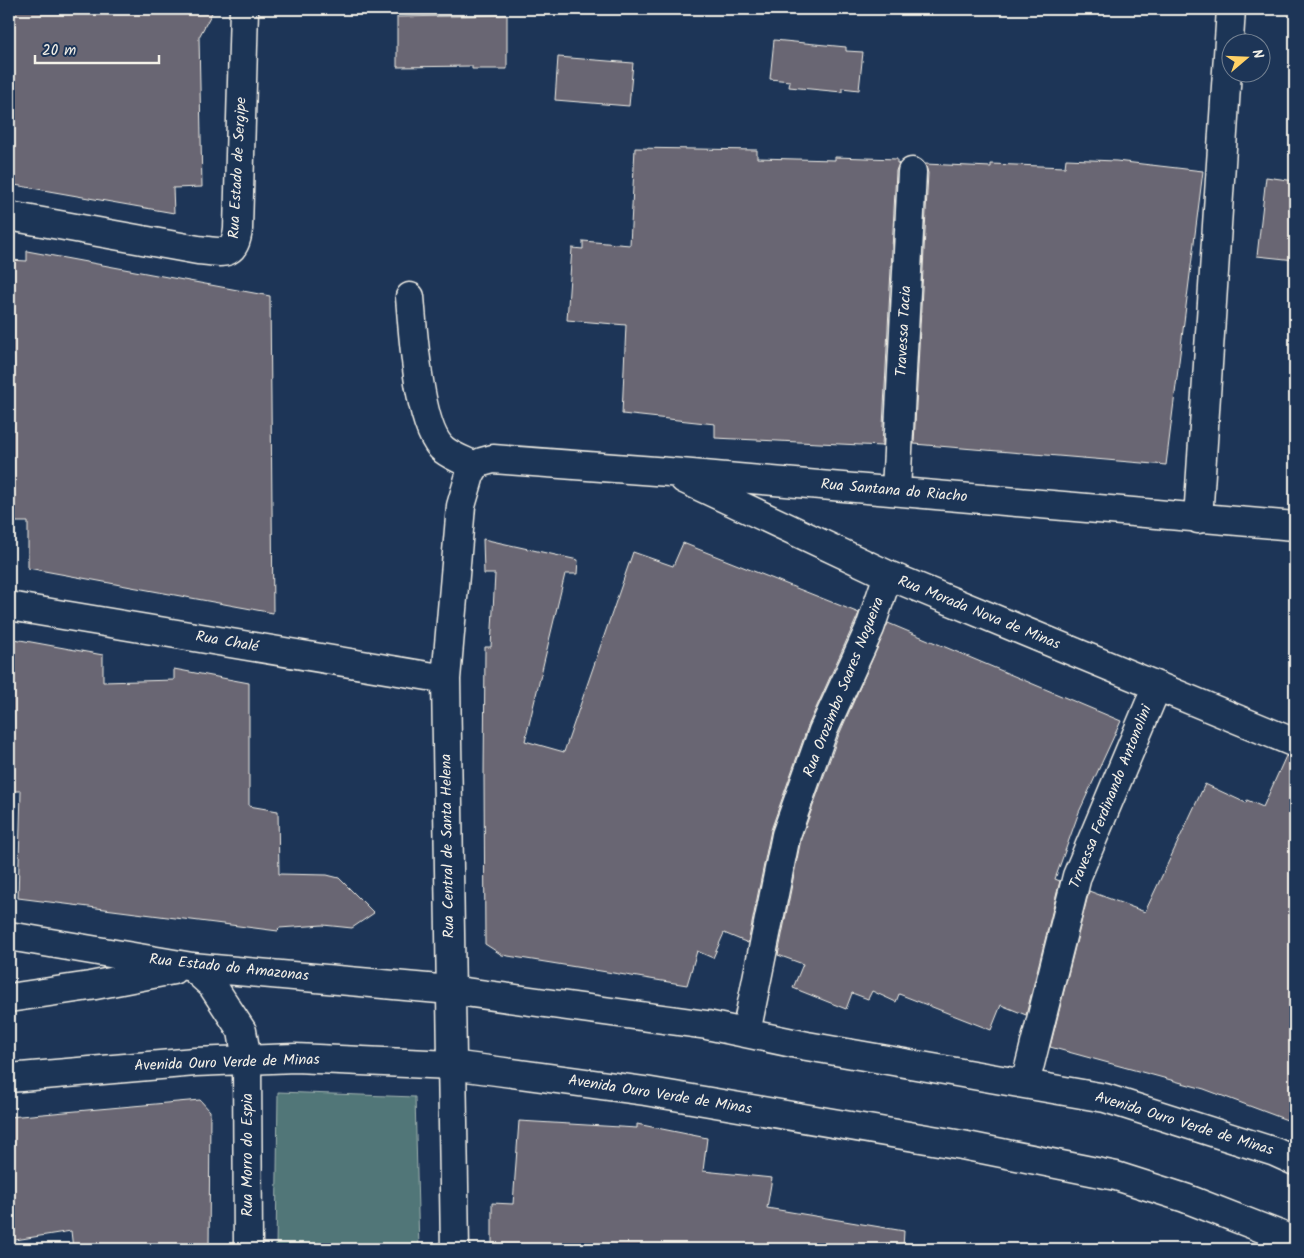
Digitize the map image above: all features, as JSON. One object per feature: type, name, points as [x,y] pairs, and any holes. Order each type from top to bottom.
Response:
[{"type":"street","name":"Rua Estado de Sergipe","points":[[9,216],[198,250],[222,252],[233,248],[237,240],[238,229],[244,9]]},
{"type":"street","points":[[1198,519],[1231,9]]},
{"type":"street","name":"Travessa Tacia","points":[[896,491],[912,172]]},
{"type":"street","points":[[410,297],[422,401],[430,429],[443,450],[484,463]]},
{"type":"street","name":"Rua Santana do Riacho","points":[[484,463],[669,472],[1295,526]]},
{"type":"street","name":"Rua Central de Santa Helena","points":[[454,1249],[446,679],[461,506],[470,475],[484,463]]},
{"type":"street","name":"Rua Morada Nova de Minas","points":[[669,472],[888,576],[1295,743]]},
{"type":"street","name":"Rua Orozimbo Soares Nogueira","points":[[746,1033],[786,835],[823,731],[870,628],[888,576]]},
{"type":"street","name":"Rua Chalé","points":[[9,606],[446,679]]},
{"type":"street","name":"Travessa Ferdinando Antonolini","points":[[1024,1084],[1077,876],[1157,686]]},
{"type":"street","name":"Rua Estado do Amazonas","points":[[9,936],[192,967],[450,990]]},
{"type":"street","points":[[9,998],[90,986],[192,967]]},
{"type":"street","name":"Rua Morro do Espia","points":[[192,967],[212,985],[242,1032],[247,1060],[248,1249]]},
{"type":"street","name":"Avenida Ouro Verde de Minas","points":[[450,990],[707,1025],[807,1046],[1105,1098],[1275,1152],[1295,1161]]},
{"type":"street","name":"Avenida Ouro Verde de Minas","points":[[9,1078],[195,1062],[295,1058],[451,1065],[645,1091],[962,1145],[1116,1176],[1185,1198],[1295,1241]]},
{"type":"green space","points":[[278,1092],[415,1097],[419,1249],[276,1249]]},
{"type":"building","points":[[9,9],[214,9],[199,37],[202,187],[173,188],[174,213],[9,184]]},
{"type":"building","points":[[507,15],[507,69],[472,69],[472,66],[397,67],[397,17]]},
{"type":"building","points":[[774,40],[846,47],[846,51],[863,52],[859,90],[842,88],[842,92],[789,87],[790,81],[770,79]]},
{"type":"building","points":[[558,57],[633,63],[629,106],[555,100]]},
{"type":"building","points":[[635,148],[757,150],[757,158],[835,160],[835,157],[897,159],[897,163],[899,163],[896,171],[882,446],[715,438],[715,424],[622,414],[626,325],[567,320],[572,248],[583,249],[583,241],[630,245]]},
{"type":"building","points":[[1066,159],[1116,161],[1203,171],[1166,465],[914,444],[928,173],[925,164],[991,167],[991,164],[1065,167]]},
{"type":"building","points":[[1266,177],[1295,181],[1295,260],[1257,256]]},
{"type":"building","points":[[27,251],[270,296],[273,613],[28,568],[28,522],[9,522],[9,260],[27,261]]},
{"type":"building","points":[[483,539],[578,560],[577,574],[565,574],[525,741],[564,752],[633,552],[673,566],[683,543],[859,613],[808,726],[771,830],[748,943],[724,933],[713,958],[697,951],[687,985],[502,955],[485,944],[485,647],[491,647],[495,574],[484,574]]},
{"type":"building","points":[[888,623],[1121,721],[1079,812],[1055,879],[1060,881],[1026,1015],[1001,1005],[991,1030],[899,994],[896,1002],[872,991],[868,999],[852,993],[846,1009],[793,988],[803,964],[778,955],[801,839],[838,737]]},
{"type":"building","points":[[9,638],[103,655],[103,682],[174,680],[174,669],[249,683],[249,806],[278,811],[279,874],[327,875],[339,878],[374,913],[352,928],[323,925],[279,928],[278,931],[18,898],[21,791],[9,791]]},
{"type":"building","points":[[1286,756],[1295,758],[1295,1123],[1204,1089],[1050,1047],[1089,891],[1145,912],[1205,784],[1246,803],[1247,800],[1263,807]]},
{"type":"building","points":[[200,1100],[210,1111],[209,1249],[73,1249],[71,1231],[9,1241],[9,1117]]},
{"type":"building","points":[[519,1121],[637,1128],[637,1124],[707,1138],[703,1171],[772,1178],[767,1208],[904,1231],[903,1249],[492,1249],[492,1203],[513,1204]]}]
